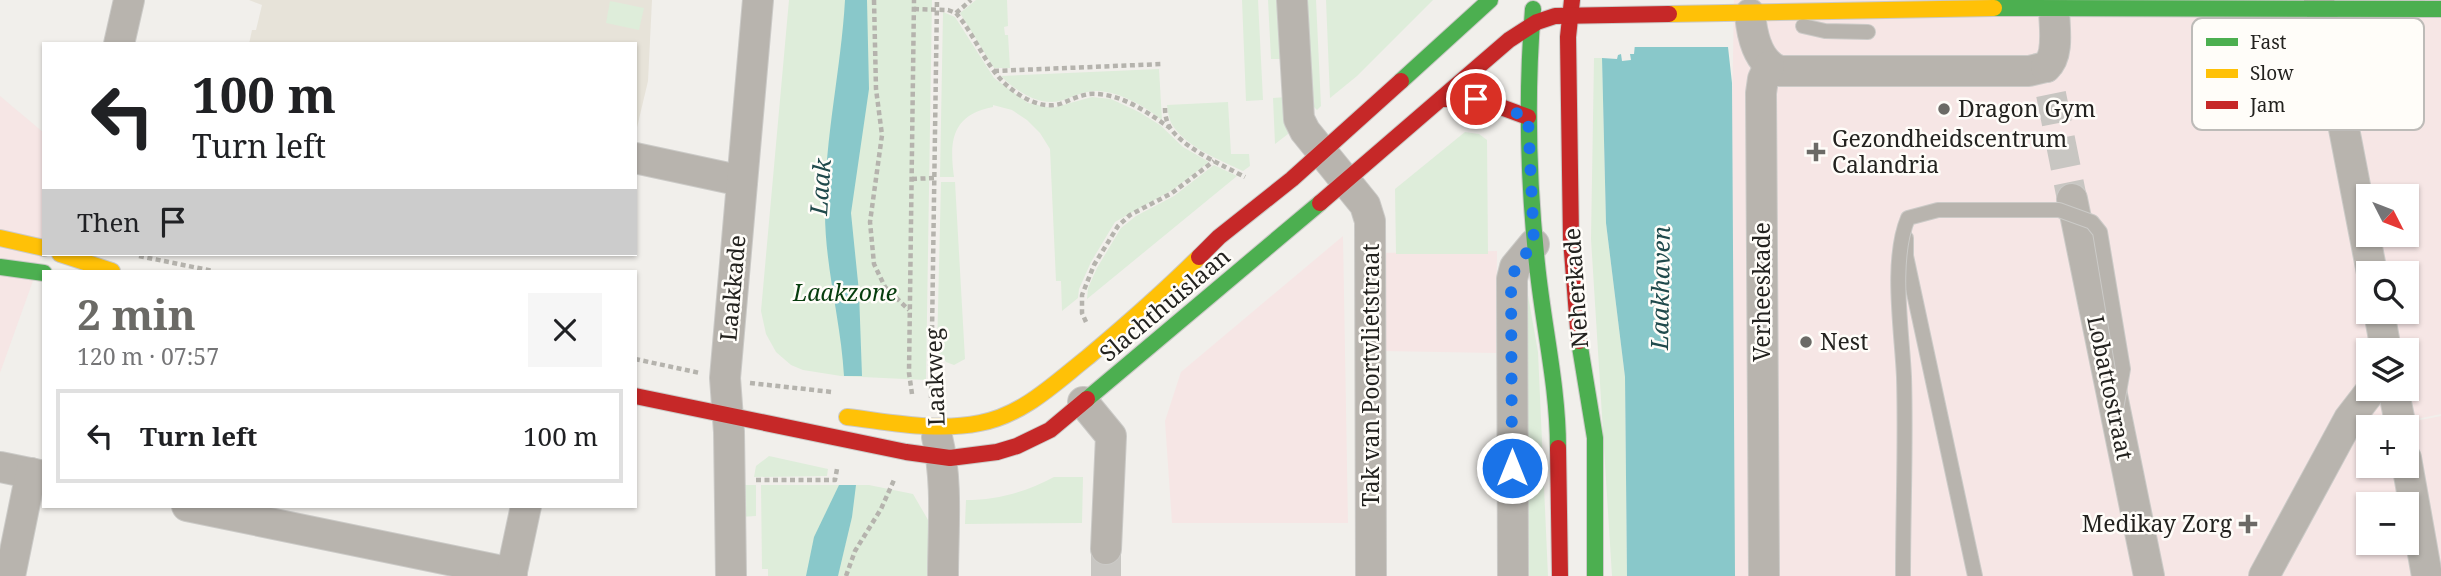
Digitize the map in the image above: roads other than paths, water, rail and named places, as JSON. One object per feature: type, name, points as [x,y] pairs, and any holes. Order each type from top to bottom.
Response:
[{"type":"main road","name":"Slachthuislaan","points":[[832,416],[928,413],[982,423],[1016,411],[1036,399],[1153,303],[1219,237],[1322,152],[1490,0]]},
{"type":"main road","name":"Neherkade","points":[[1534,0],[1528,117],[1534,244],[1558,421],[1560,576]]},
{"type":"main road","name":"Slachthuislaan","points":[[730,403],[906,452],[942,458],[998,452],[1026,443],[1050,429],[1083,402],[1509,40],[1571,7],[1634,14],[1704,15],[2321,4],[2441,9]]},
{"type":"main road","name":"Neherkade","points":[[1571,7],[1568,48],[1571,239],[1581,361],[1594,432],[1595,576]]},
{"type":"main road","points":[[1441,99],[1479,99],[1528,117]]},
{"type":"main road","points":[[0,238],[42,248]]},
{"type":"main road","points":[[70,259],[108,270]]},
{"type":"main road","points":[[0,267],[42,273]]},
{"type":"main road","points":[[637,380],[730,403]]},
{"type":"main road","points":[[637,396],[730,403]]},
{"type":"street","points":[[119,42],[129,0]]},
{"type":"street","name":"Laakkade","points":[[731,576],[730,403],[742,181],[758,0]]},
{"type":"street","name":"Tak van Poortvlietstraat","points":[[1292,0],[1299,119],[1365,205],[1370,221],[1371,576]]},
{"type":"street","points":[[1750,14],[1756,43],[1769,66],[1783,71],[1924,64],[2034,71],[2049,81],[2054,55],[2054,8]]},
{"type":"street","name":"Verheeskade","points":[[1764,576],[1761,93],[1769,66]]},
{"type":"street","points":[[2345,130],[2370,261]]},
{"type":"street","points":[[637,158],[742,181]]},
{"type":"street","name":"Lobattostraat","points":[[2073,206],[2149,576]]},
{"type":"street","name":"Neherkade","points":[[1513,576],[1511,279],[1518,263],[1534,244]]},
{"type":"street","points":[[2264,576],[2349,419],[2363,401]]},
{"type":"street","points":[[1083,402],[1111,436],[1106,549]]},
{"type":"street","name":"Laakweg","points":[[928,413],[942,458],[943,576]]},
{"type":"street","points":[[2324,468],[2356,438]]},
{"type":"street","points":[[0,467],[37,475],[10,576]]},
{"type":"street","points":[[2410,478],[2427,576]]},
{"type":"street","points":[[196,508],[511,575],[526,508]]},
{"type":"lane","points":[[1750,14],[1825,31],[1862,35]]},
{"type":"lane","points":[[1975,576],[1906,256],[1908,228],[1914,220],[1924,215],[2073,206]]},
{"type":"lane","points":[[1903,576],[1904,378],[1900,271],[1901,235],[1908,218],[1938,210],[2059,210],[2092,222],[2100,232],[2123,369],[2115,415]]},
{"type":"water","points":[[845,0],[867,0],[869,89],[851,213],[859,292],[862,376],[844,376],[830,274],[825,212],[827,159]]},
{"type":"water","name":"Laakhaven","points":[[1703,0],[1703,47],[1728,47],[1732,83],[1735,576],[1627,576],[1625,377],[1606,223],[1602,58],[1617,59],[1621,54],[1622,61],[1631,60],[1630,54],[1634,54],[1635,44]]},
{"type":"water","points":[[839,485],[856,485],[852,517],[838,576],[806,576],[814,537]]},
{"type":"tunnel","points":[[2051,94],[2072,199]]},
{"type":"tunnel","points":[[1106,549],[1106,576]]},
{"type":"place","name":"Dragon Gym","points":[[1944,109]]},
{"type":"place","name":"Gezondheidscentrum Calandria","points":[[1816,152]]},
{"type":"place","name":"Nest","points":[[1806,342]]},
{"type":"place","name":"Medikay Zorg","points":[[2248,524]]},
{"type":"water label","name":"Laak","points":[[821,187]]},
{"type":"park label","name":"Laakzone","points":[[845,293]]}]
